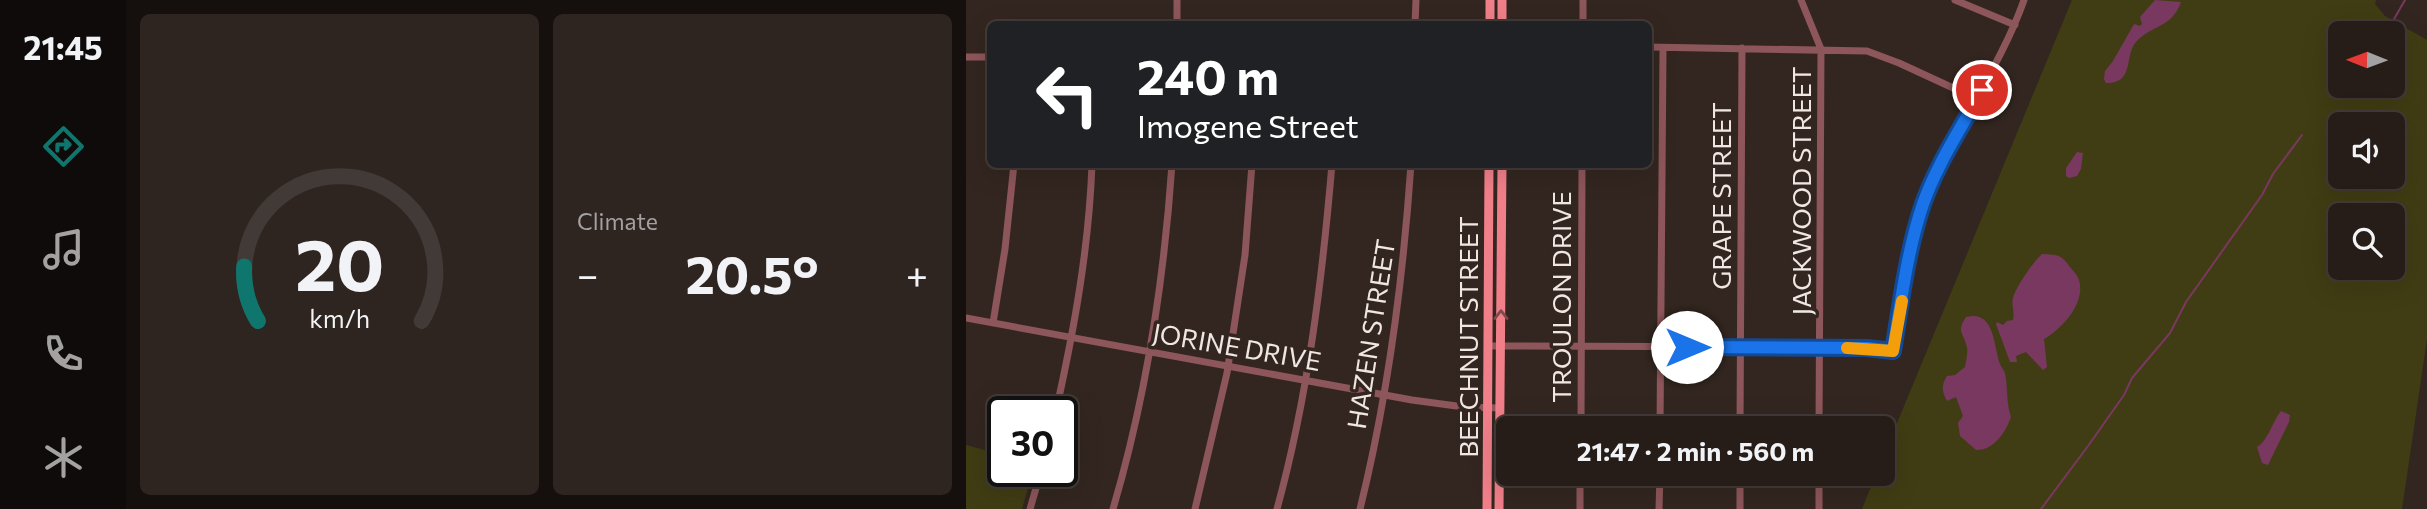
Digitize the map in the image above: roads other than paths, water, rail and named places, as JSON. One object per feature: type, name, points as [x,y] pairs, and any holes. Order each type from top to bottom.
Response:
[{"type":"main road","points":[[1490,0],[1490,21]]},
{"type":"main road","points":[[1502,0],[1502,21]]},
{"type":"main road","name":"BEECHNUT STREET","points":[[1487,509],[1489,168]]},
{"type":"main road","name":"BEECHNUT STREET","points":[[1499,509],[1502,168]]},
{"type":"main road","points":[[1489,223],[1501,223]]},
{"type":"street","points":[[1177,0],[1177,21]]},
{"type":"street","points":[[1415,21],[1416,0]]},
{"type":"street","points":[[1583,0],[1583,21]]},
{"type":"street","name":"JACKWOOD STREET","points":[[1801,0],[1821,49],[1819,416]]},
{"type":"street","points":[[1955,0],[2015,25]]},
{"type":"street","points":[[1489,346],[1820,347],[1893,351],[1913,244],[1924,202],[1937,172],[2015,25],[2024,0]]},
{"type":"street","points":[[1652,47],[1867,51],[1977,99]]},
{"type":"street","points":[[1660,416],[1662,48]]},
{"type":"street","name":"GRAPE STREET","points":[[1740,416],[1742,48]]},
{"type":"street","points":[[966,57],[987,57]]},
{"type":"street","points":[[993,323],[1014,168]]},
{"type":"street","points":[[1059,396],[1072,338],[1084,256],[1092,168]]},
{"type":"street","points":[[1113,509],[1128,458],[1150,351],[1167,236],[1172,168]]},
{"type":"street","points":[[1195,509],[1228,366],[1245,254],[1252,168]]},
{"type":"street","points":[[1277,509],[1290,464],[1306,380],[1324,257],[1332,168]]},
{"type":"street","name":"HAZEN STREET","points":[[1360,509],[1385,395],[1404,263],[1411,168]]},
{"type":"street","name":"TROULON DRIVE","points":[[1581,416],[1582,168]]},
{"type":"street","name":"JORINE DRIVE","points":[[966,318],[1444,405],[1500,408]]},
{"type":"street","points":[[1580,486],[1580,509]]},
{"type":"street","points":[[1660,486],[1660,509]]},
{"type":"street","points":[[1740,486],[1740,509]]},
{"type":"street","points":[[1819,486],[1819,509]]},
{"type":"street","points":[[1030,509],[1036,487]]},
{"type":"waterway","points":[[2393,21],[2405,0]]},
{"type":"waterway","points":[[2041,509],[2124,395],[2132,378],[2170,333],[2186,302],[2302,135]]}]
